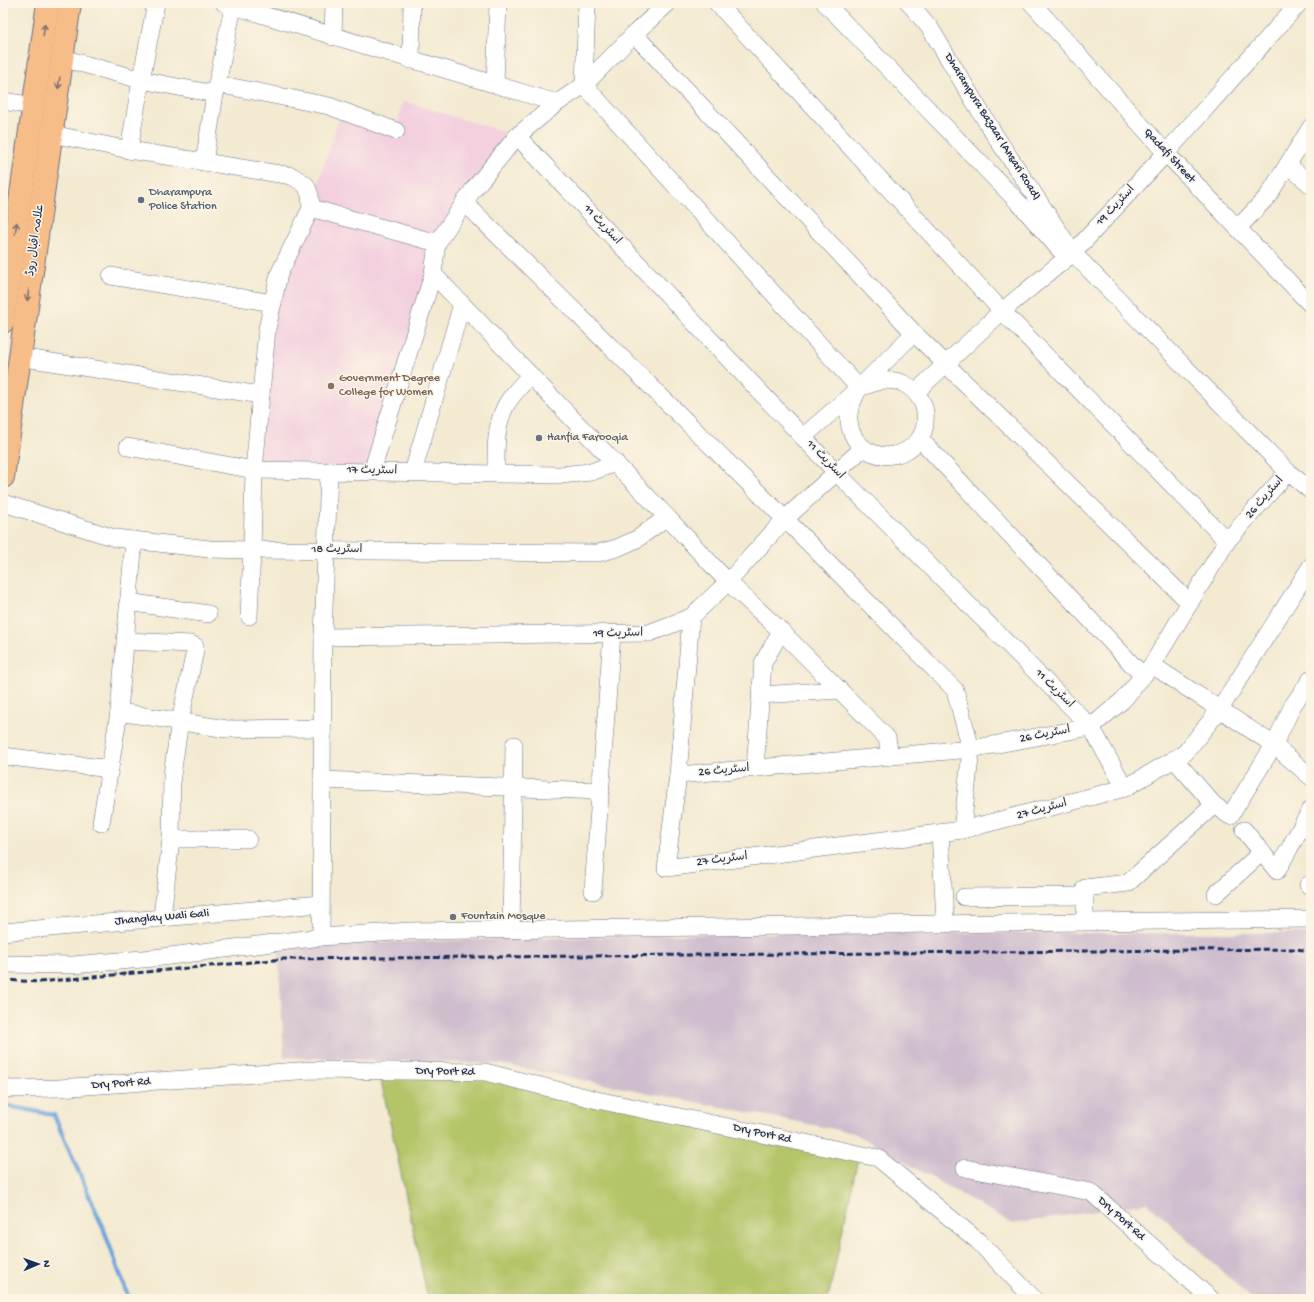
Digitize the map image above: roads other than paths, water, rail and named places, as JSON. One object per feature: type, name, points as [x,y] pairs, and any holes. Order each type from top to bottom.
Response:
[{"type":"main road","points":[[47,4],[69,5]]},
{"type":"main road","name":"علامہ اقبال روڈ","points":[[3,322],[47,4]]},
{"type":"main road","name":"علامہ اقبال روڈ","points":[[3,477],[69,5]]},
{"type":"street","points":[[129,150],[156,3]]},
{"type":"street","points":[[333,37],[334,3]]},
{"type":"street","points":[[411,60],[412,3]]},
{"type":"street","points":[[495,84],[498,3]]},
{"type":"street","points":[[587,3],[584,85],[859,388]]},
{"type":"street","points":[[372,471],[433,274],[437,244],[464,202],[517,136],[557,103],[584,85],[634,34],[668,3]]},
{"type":"street","points":[[717,3],[1002,311],[1227,541]]},
{"type":"street","points":[[824,3],[1069,255],[1288,472],[1311,491]]},
{"type":"street","name":"Dharampura Bazaar (Ansari Road)","points":[[909,3],[930,28],[1069,255]]},
{"type":"street","name":"Qadafi Street","points":[[1032,3],[1166,154],[1311,304]]},
{"type":"street","name":"اسٹریٹ 19","points":[[916,392],[1002,311],[1069,255],[1166,154],[1299,3]]},
{"type":"street","points":[[204,162],[228,5],[265,9],[333,37],[557,103]]},
{"type":"street","points":[[634,34],[946,365],[1190,603]]},
{"type":"street","points":[[62,58],[141,80],[216,89],[329,106],[396,131]]},
{"type":"street","points":[[3,101],[34,106]]},
{"type":"street","points":[[1238,228],[1268,196],[1311,127]]},
{"type":"street","points":[[52,134],[129,150],[292,176],[306,184],[310,195],[311,208],[279,274],[267,329],[254,470],[249,616]]},
{"type":"street","name":"اسٹریٹ 11","points":[[517,136],[836,472],[1091,727],[1125,788]]},
{"type":"street","points":[[1288,165],[1311,185]]},
{"type":"street","points":[[464,202],[785,519],[955,690],[971,749],[962,830]]},
{"type":"street","points":[[311,208],[437,244]]},
{"type":"street","points":[[433,274],[667,516],[728,582],[781,632],[887,738],[890,756]]},
{"type":"street","points":[[111,276],[273,303]]},
{"type":"street","points":[[413,472],[462,304]]},
{"type":"street","points":[[803,437],[859,388],[914,332]]},
{"type":"street","points":[[19,357],[261,395]]},
{"type":"street","points":[[496,474],[496,441],[498,426],[505,406],[530,375]]},
{"type":"street","points":[[883,380],[895,380],[907,384],[916,392],[923,403],[926,415],[925,428],[920,439],[911,448],[900,455],[894,456],[887,457],[874,454],[863,448],[855,438],[850,426],[849,413],[859,388],[883,380]]},
{"type":"street","points":[[920,439],[1148,670],[1220,709],[1274,745],[1311,775]]},
{"type":"street","name":"اسٹریٹ 17","points":[[128,447],[254,470],[560,475],[592,472],[616,463]]},
{"type":"street","name":"اسٹریٹ 19","points":[[323,637],[649,633],[691,617],[728,582],[785,519],[863,448]]},
{"type":"street","points":[[321,937],[320,904],[323,637],[329,471]]},
{"type":"street","name":"اسٹریٹ 26","points":[[678,775],[971,749],[1091,727],[1123,700],[1148,670],[1227,541],[1288,472]]},
{"type":"street","name":"اسٹریٹ 18","points":[[3,503],[115,538],[209,549],[252,550],[598,553],[617,548],[637,539],[667,516]]},
{"type":"street","points":[[101,823],[119,712],[134,540]]},
{"type":"street","name":"اسٹریٹ 27","points":[[678,775],[666,868],[962,830],[1125,788],[1185,752],[1220,709],[1311,566]]},
{"type":"street","points":[[128,602],[208,614]]},
{"type":"street","points":[[678,775],[691,617]]},
{"type":"street","points":[[755,768],[762,663],[781,632]]},
{"type":"street","points":[[593,891],[612,634]]},
{"type":"street","points":[[125,641],[191,644],[195,646],[180,721],[172,775],[171,839],[162,918]]},
{"type":"street","points":[[1174,759],[1214,805],[1230,816],[1274,745],[1294,705],[1311,679]]},
{"type":"street","points":[[760,695],[840,690]]},
{"type":"street","points":[[119,712],[227,729],[322,728]]},
{"type":"street","points":[[511,930],[512,788],[514,745]]},
{"type":"street","points":[[3,756],[110,769]]},
{"type":"street","points":[[322,780],[601,791]]},
{"type":"street","points":[[1085,916],[1085,888],[1128,883],[1214,805]]},
{"type":"street","points":[[1244,830],[1277,871],[1311,809]]},
{"type":"street","points":[[940,833],[944,919]]},
{"type":"street","points":[[171,839],[248,839]]},
{"type":"street","points":[[1216,894],[1262,852]]},
{"type":"street","points":[[964,897],[1085,896]]},
{"type":"street","name":"Jhanglay Wali Gali","points":[[3,932],[320,904]]},
{"type":"street","points":[[3,964],[73,965],[154,958],[321,937],[410,931],[1311,919]]},
{"type":"street","name":"Dry Port Rd","points":[[3,1088],[59,1088],[312,1070],[485,1072],[597,1100],[878,1158],[978,1241],[1034,1299]]},
{"type":"street","name":"Dry Port Rd","points":[[965,1168],[1091,1192],[1211,1299]]},
{"type":"waterway","points":[[3,1105],[54,1115],[104,1230],[129,1299]]},
{"type":"railway","points":[[3,980],[39,982],[284,959],[1295,949],[1311,951]]},
{"type":"place","name":"Dharampura Police Station","points":[[141,200]]},
{"type":"place","name":"Government Degree College for Women","points":[[331,386]]},
{"type":"place","name":"Hanfia Farooqia","points":[[539,438]]},
{"type":"place","name":"Fountain Mosque","points":[[453,917]]}]
